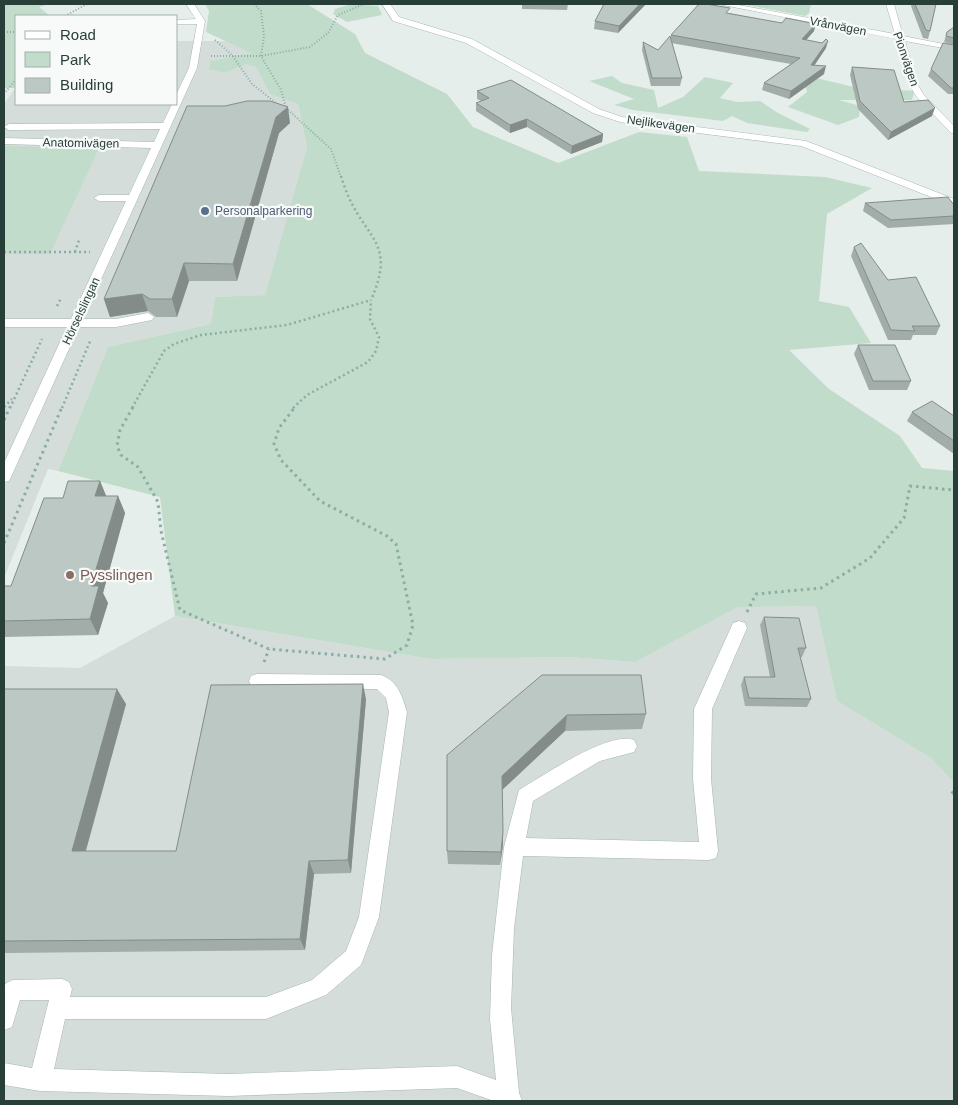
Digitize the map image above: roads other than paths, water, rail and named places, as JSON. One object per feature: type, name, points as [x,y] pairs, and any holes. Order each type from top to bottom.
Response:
[{"type":"street","points":[[190,4],[201,21]]},
{"type":"street","name":"Nejlikevägen","points":[[386,4],[396,18],[469,41],[596,111],[650,124],[803,143],[954,203]]},
{"type":"street","name":"Vrånvägen","points":[[722,4],[954,48]]},
{"type":"street","name":"Pionvägen","points":[[890,4],[908,73],[920,96],[954,131]]},
{"type":"street","points":[[178,22],[201,21]]},
{"type":"street","name":"Hörselslingan","points":[[178,104],[193,68],[201,21]]},
{"type":"street","name":"Hörselslingan","points":[[4,477],[178,105]]},
{"type":"street","points":[[9,127],[171,121]]},
{"type":"street","name":"Anatomivägen","points":[[4,141],[158,145]]},
{"type":"street","points":[[99,198],[133,198]]},
{"type":"street","points":[[4,323],[116,323],[148,317]]},
{"type":"street","points":[[513,847],[709,852],[702,779],[703,709],[739,628]]},
{"type":"street","points":[[57,1008],[266,1008],[318,988],[354,958],[369,917],[398,712],[394,694],[381,682],[257,681]]},
{"type":"street","points":[[4,1074],[40,1080],[229,1085],[458,1078],[510,1098],[500,1009],[506,915],[513,847],[525,796],[596,754],[628,746]]},
{"type":"street","points":[[4,1019],[13,990],[62,989],[40,1080]]},
{"type":"place","name":"Personalparkering","points":[[205,211]]},
{"type":"place","name":"Pysslingen","points":[[70,575]]}]
